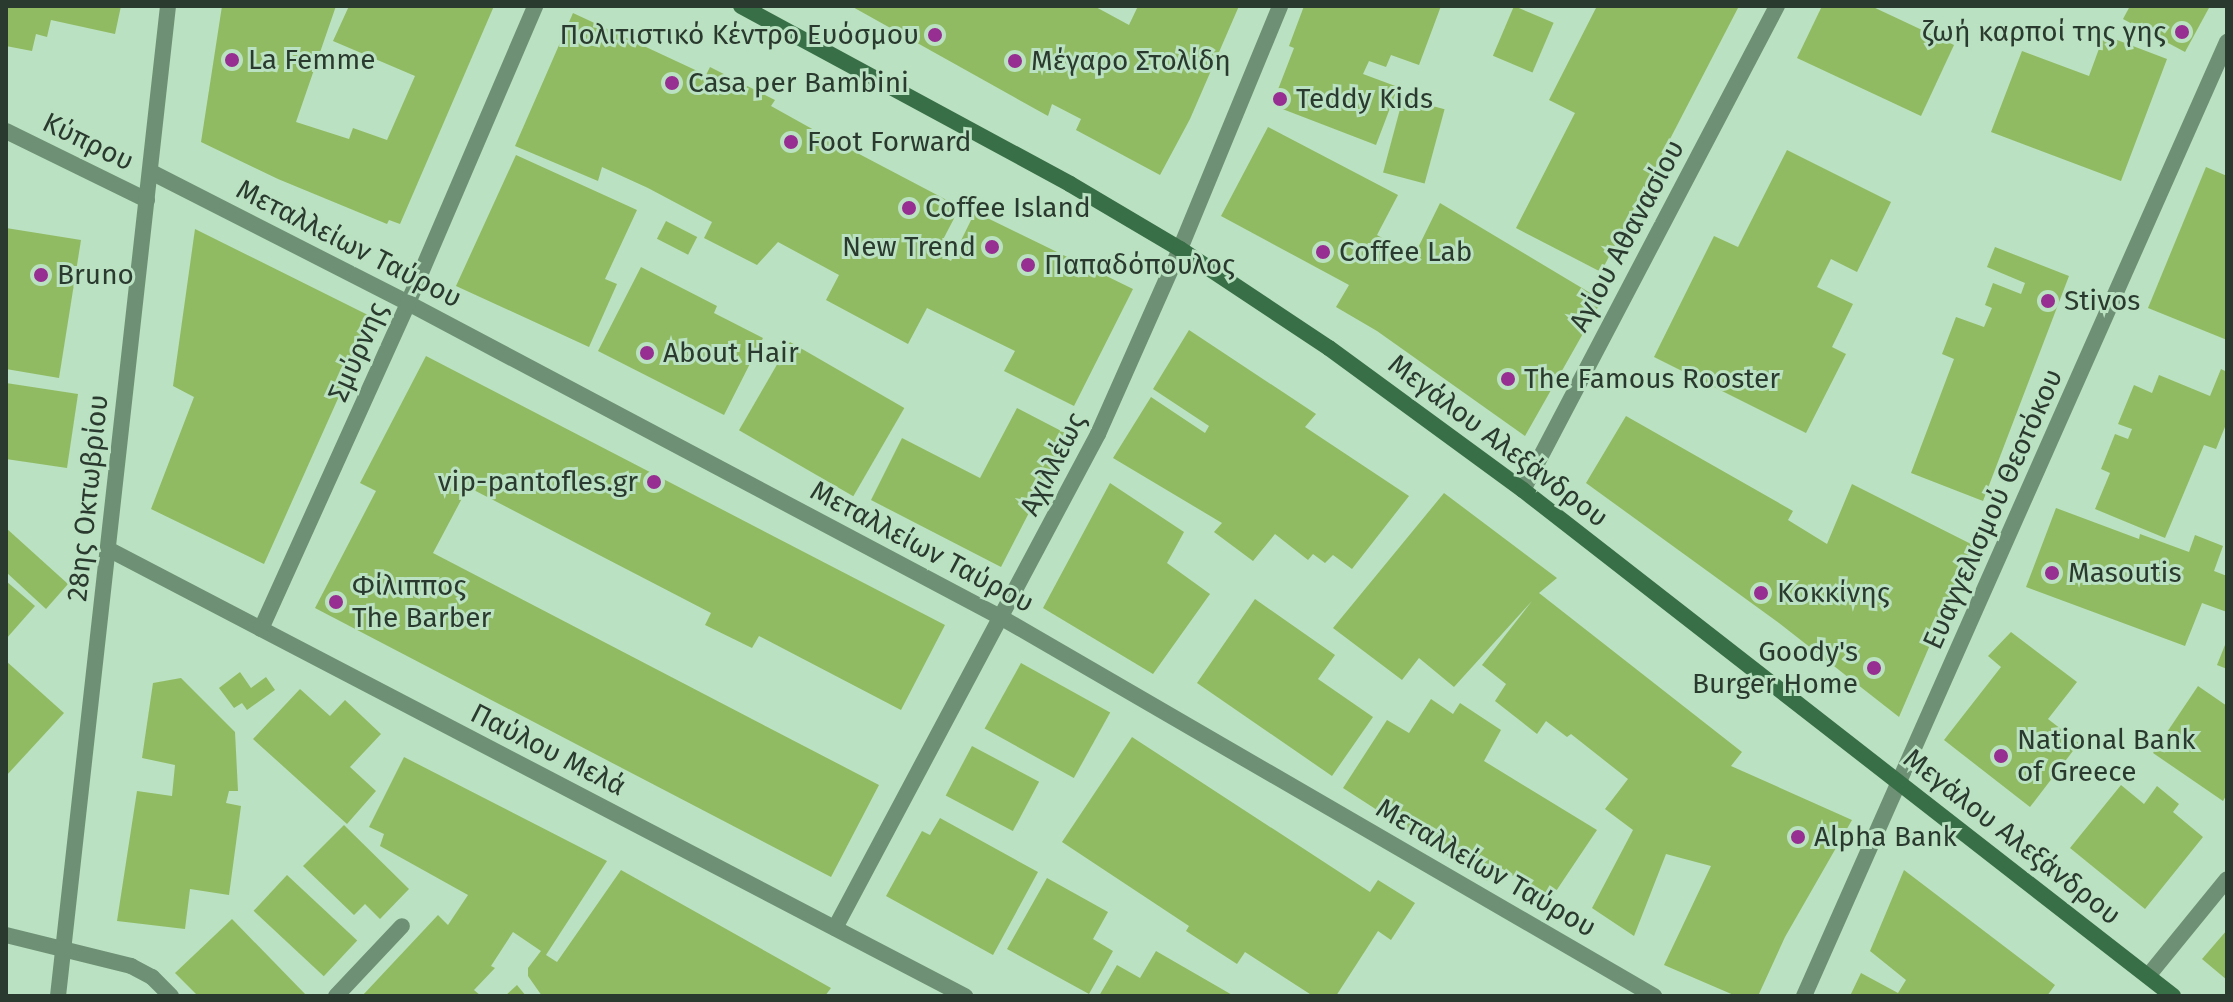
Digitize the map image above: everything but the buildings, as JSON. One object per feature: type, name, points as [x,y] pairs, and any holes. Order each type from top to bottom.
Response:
[{"type":"main road","name":"Μεγάλου Αλεξάνδρου","points":[[741,6],[1070,184],[1180,249],[1329,348],[1523,490],[2173,996]]},
{"type":"street","name":"28ης Οκτωβρίου","points":[[58,996],[168,6]]},
{"type":"street","name":"Σμύρνης","points":[[261,629],[408,303],[535,6]]},
{"type":"street","name":"Αχιλλέως","points":[[835,928],[1098,434],[1180,249],[1280,6]]},
{"type":"street","name":"Αγίου Αθανασίου","points":[[1523,490],[1777,6]]},
{"type":"street","name":"Ευαγγελισμού Θεοτόκου","points":[[1804,996],[2227,42]]},
{"type":"street","name":"Κύπρου","points":[[6,131],[147,200]]},
{"type":"street","name":"Μεταλλείων Ταύρου","points":[[151,172],[408,303],[1002,618],[1654,996]]},
{"type":"street","name":"Παύλου Μελά","points":[[108,549],[965,996]]},
{"type":"street","points":[[2148,976],[2227,879]]},
{"type":"street","points":[[336,996],[402,926]]},
{"type":"street","points":[[6,935],[131,966],[152,977],[171,996]]},
{"type":"place","name":"ζωή καρποί της γης","points":[[2182,32]]},
{"type":"place","name":"Πολιτιστικό Κέντρο Ευόσμου","points":[[935,35]]},
{"type":"place","name":"La Femme","points":[[232,60]]},
{"type":"place","name":"Μέγαρο Στολίδη","points":[[1015,61]]},
{"type":"place","name":"Casa per Bambini","points":[[672,83]]},
{"type":"place","name":"Teddy Kids","points":[[1280,99]]},
{"type":"place","name":"Foot Forward","points":[[791,142]]},
{"type":"place","name":"Coffee Island","points":[[909,208]]},
{"type":"place","name":"New Trend","points":[[992,247]]},
{"type":"place","name":"Coffee Lab","points":[[1323,252]]},
{"type":"place","name":"Παπαδόπουλος","points":[[1028,265]]},
{"type":"place","name":"Bruno","points":[[41,275]]},
{"type":"place","name":"Stivos","points":[[2048,301]]},
{"type":"place","name":"About Hair","points":[[647,353]]},
{"type":"place","name":"The Famous Rooster","points":[[1508,379]]},
{"type":"place","name":"vip-pantofles.gr","points":[[654,482]]},
{"type":"place","name":"Masoutis","points":[[2052,573]]},
{"type":"place","name":"Κοκκίνης","points":[[1761,593]]},
{"type":"place","name":"Φίλιππος The Barber","points":[[336,602]]},
{"type":"place","name":"Goody's Burger Home","points":[[1874,668]]},
{"type":"place","name":"National Bank of Greece","points":[[2001,756]]},
{"type":"place","name":"Alpha Bank","points":[[1798,837]]}]
